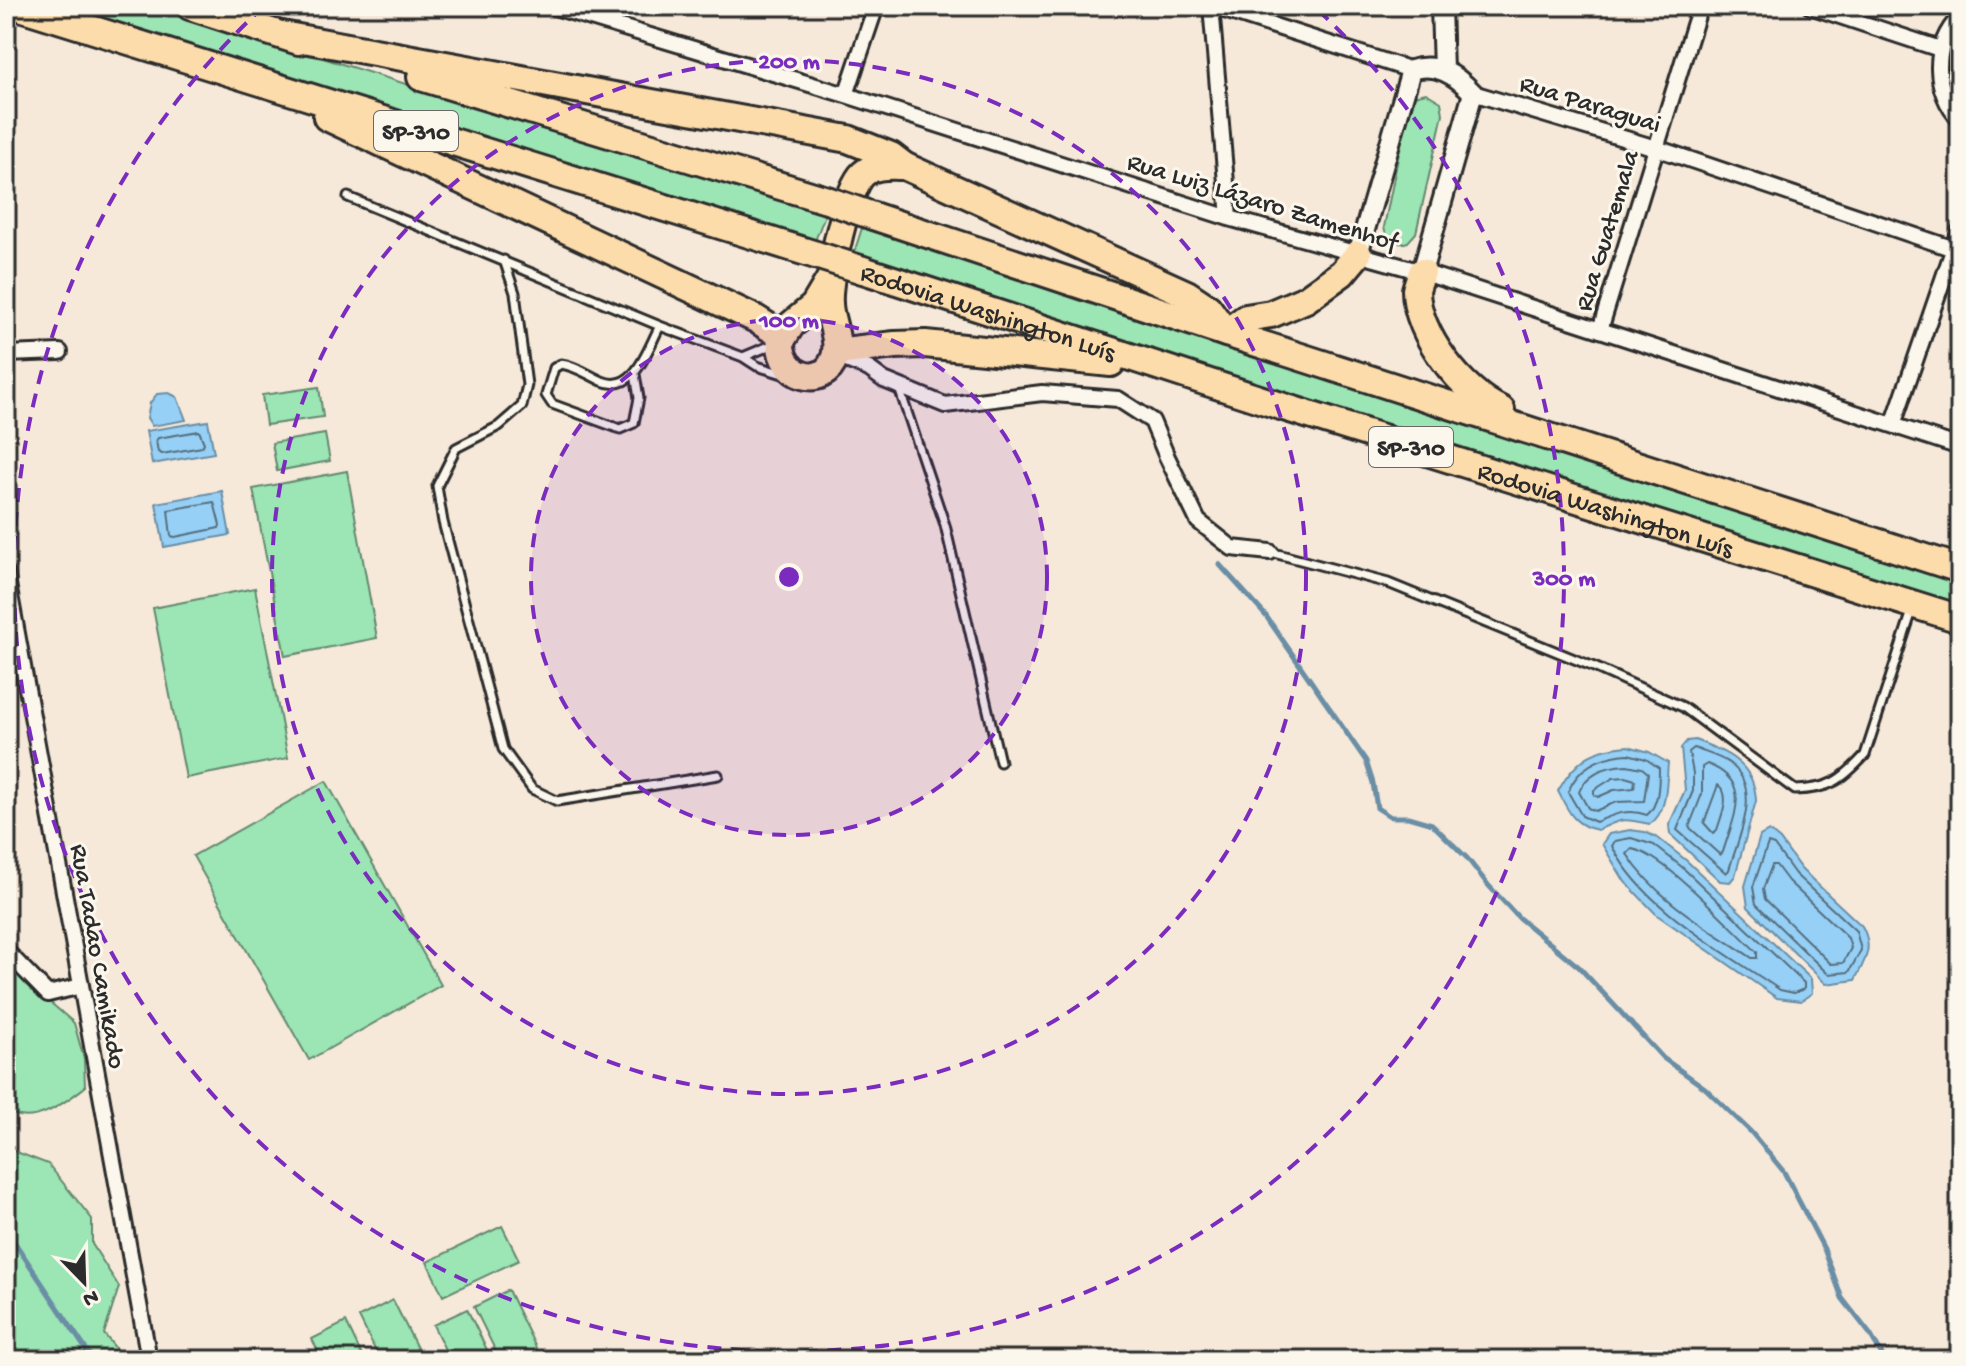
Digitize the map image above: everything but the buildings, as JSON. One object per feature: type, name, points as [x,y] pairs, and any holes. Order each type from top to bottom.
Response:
[{"type":"highway","name":"Rodovia Washington Luís","points":[[17,6],[816,255],[1287,408],[1960,619]]},
{"type":"highway","name":"Rodovia Washington Luís","points":[[190,6],[827,200],[1226,333],[1573,442],[1960,569]]},
{"type":"highway","points":[[282,35],[848,139],[891,156],[904,166],[1187,294],[1208,308],[1226,333],[1246,318],[1271,314],[1306,299],[1342,273],[1358,254]]},
{"type":"highway","points":[[252,80],[465,184],[756,319],[783,337]]},
{"type":"highway","points":[[812,131],[837,151],[847,165],[853,184]]},
{"type":"highway","points":[[829,281],[814,306],[783,337],[780,351],[783,360],[797,374],[806,376],[825,371],[836,354],[830,319],[829,281],[853,184],[865,171],[877,167],[904,166]]},
{"type":"highway","points":[[1422,272],[1416,289],[1421,312],[1431,337],[1451,370],[1466,387],[1488,404],[1573,442]]},
{"type":"highway","points":[[836,354],[925,344],[1103,361],[1287,408]]},
{"type":"street","name":"Rua Luiz Lázaro Zamenhof","points":[[551,6],[846,95],[1229,218],[1422,272],[1960,447]]},
{"type":"street","points":[[846,95],[876,6]]},
{"type":"street","points":[[1229,218],[1212,6],[1411,70],[1425,66],[1443,70],[1441,6]]},
{"type":"street","name":"Rua Guatemala","points":[[1600,330],[1700,6]]},
{"type":"street","points":[[1810,6],[1940,49]]},
{"type":"street","points":[[1960,17],[1940,49],[1939,66],[1942,90],[1952,112],[1960,120]]},
{"type":"street","points":[[1358,254],[1411,70]]},
{"type":"street","name":"Rua Paraguai","points":[[1443,70],[1461,80],[1473,93],[1656,148],[1957,250]]},
{"type":"street","points":[[1422,272],[1473,93]]},
{"type":"street","points":[[1893,425],[1957,250],[1960,230]]},
{"type":"street","points":[[6,354],[60,352]]},
{"type":"street","points":[[836,354],[945,405],[1042,393],[1118,399],[1152,421],[1198,521],[1232,548],[1270,552]]},
{"type":"street","name":"Rua Tadao Camikado","points":[[6,573],[9,615],[147,1348]]},
{"type":"street","points":[[6,951],[48,994],[81,986]]},
{"type":"lane","points":[[348,197],[660,326],[743,357],[773,372],[806,376]]},
{"type":"lane","points":[[504,260],[515,293],[527,385],[522,406],[499,426],[456,448],[437,486],[443,522],[503,749],[532,789],[557,801],[718,775]]},
{"type":"lane","points":[[635,374],[639,398],[634,423],[628,428],[620,429],[552,404],[546,395],[554,368],[561,364],[608,384],[622,383],[635,374],[660,326]]},
{"type":"lane","points":[[743,357],[757,353],[783,337]]},
{"type":"lane","points":[[899,386],[945,525],[1000,762]]},
{"type":"lane","points":[[1270,552],[1388,583],[1658,695],[1683,707],[1795,790],[1829,786],[1849,773],[1865,755],[1914,605]]},
{"type":"green space","points":[[51,6],[156,6],[825,215],[813,246]]},
{"type":"green space","points":[[1960,30],[1960,105],[1949,77],[1948,58]]},
{"type":"green space","points":[[1426,93],[1441,102],[1443,114],[1416,233],[1408,242],[1400,243],[1390,239],[1384,227],[1409,103],[1414,96]]},
{"type":"green space","points":[[862,228],[1960,575],[1960,609],[852,259]]},
{"type":"green space","points":[[319,387],[323,417],[266,425],[262,395]]},
{"type":"green space","points":[[325,434],[330,461],[277,471],[272,443]]},
{"type":"green space","points":[[347,471],[377,638],[285,656],[253,489]]},
{"type":"green space","points":[[255,588],[288,758],[186,778],[153,608]]},
{"type":"green space","points":[[326,781],[441,985],[309,1060],[193,856]]},
{"type":"green space","points":[[6,964],[74,1023],[84,1059],[85,1087],[47,1112],[26,1117],[6,1110]]},
{"type":"green space","points":[[6,1148],[48,1164],[92,1219],[92,1244],[119,1287],[104,1334],[125,1360],[6,1360]]},
{"type":"green space","points":[[502,1226],[519,1260],[443,1296],[427,1262]]},
{"type":"green space","points":[[508,1290],[542,1360],[500,1360],[474,1307]]},
{"type":"green space","points":[[393,1300],[423,1360],[380,1360],[359,1317]]},
{"type":"green space","points":[[467,1309],[492,1360],[450,1360],[433,1325]]},
{"type":"green space","points":[[346,1322],[364,1360],[322,1360],[312,1339]]},
{"type":"water","points":[[169,393],[177,397],[186,420],[152,426],[147,418],[150,403],[157,394]]},
{"type":"water","points":[[208,421],[214,453],[152,464],[146,431]]},
{"type":"water","points":[[222,491],[230,535],[164,547],[156,503]]},
{"type":"water","points":[[1695,740],[1737,761],[1750,777],[1754,788],[1756,801],[1735,876],[1730,882],[1720,881],[1670,834],[1669,825],[1685,790],[1681,748],[1687,741]]},
{"type":"water","points":[[1628,746],[1649,752],[1668,763],[1660,812],[1650,824],[1623,820],[1598,830],[1583,825],[1569,811],[1558,791],[1571,771],[1586,758],[1604,750]]},
{"type":"water","points":[[1630,830],[1658,838],[1687,861],[1811,979],[1812,993],[1801,1001],[1777,998],[1657,915],[1625,882],[1602,844],[1609,834]]},
{"type":"water","points":[[1769,831],[1780,840],[1801,869],[1862,926],[1868,947],[1855,980],[1826,984],[1748,907],[1745,886],[1760,836]]},
{"type":"waterway","points":[[1219,564],[1266,616],[1366,761],[1377,808],[1391,817],[1408,817],[1432,824],[1467,858],[1519,918],[1579,967],[1663,1058],[1705,1088],[1751,1132],[1784,1172],[1824,1249],[1842,1298],[1870,1334],[1885,1360]]},
{"type":"waterway","points":[[6,1235],[13,1240],[93,1360]]}]
